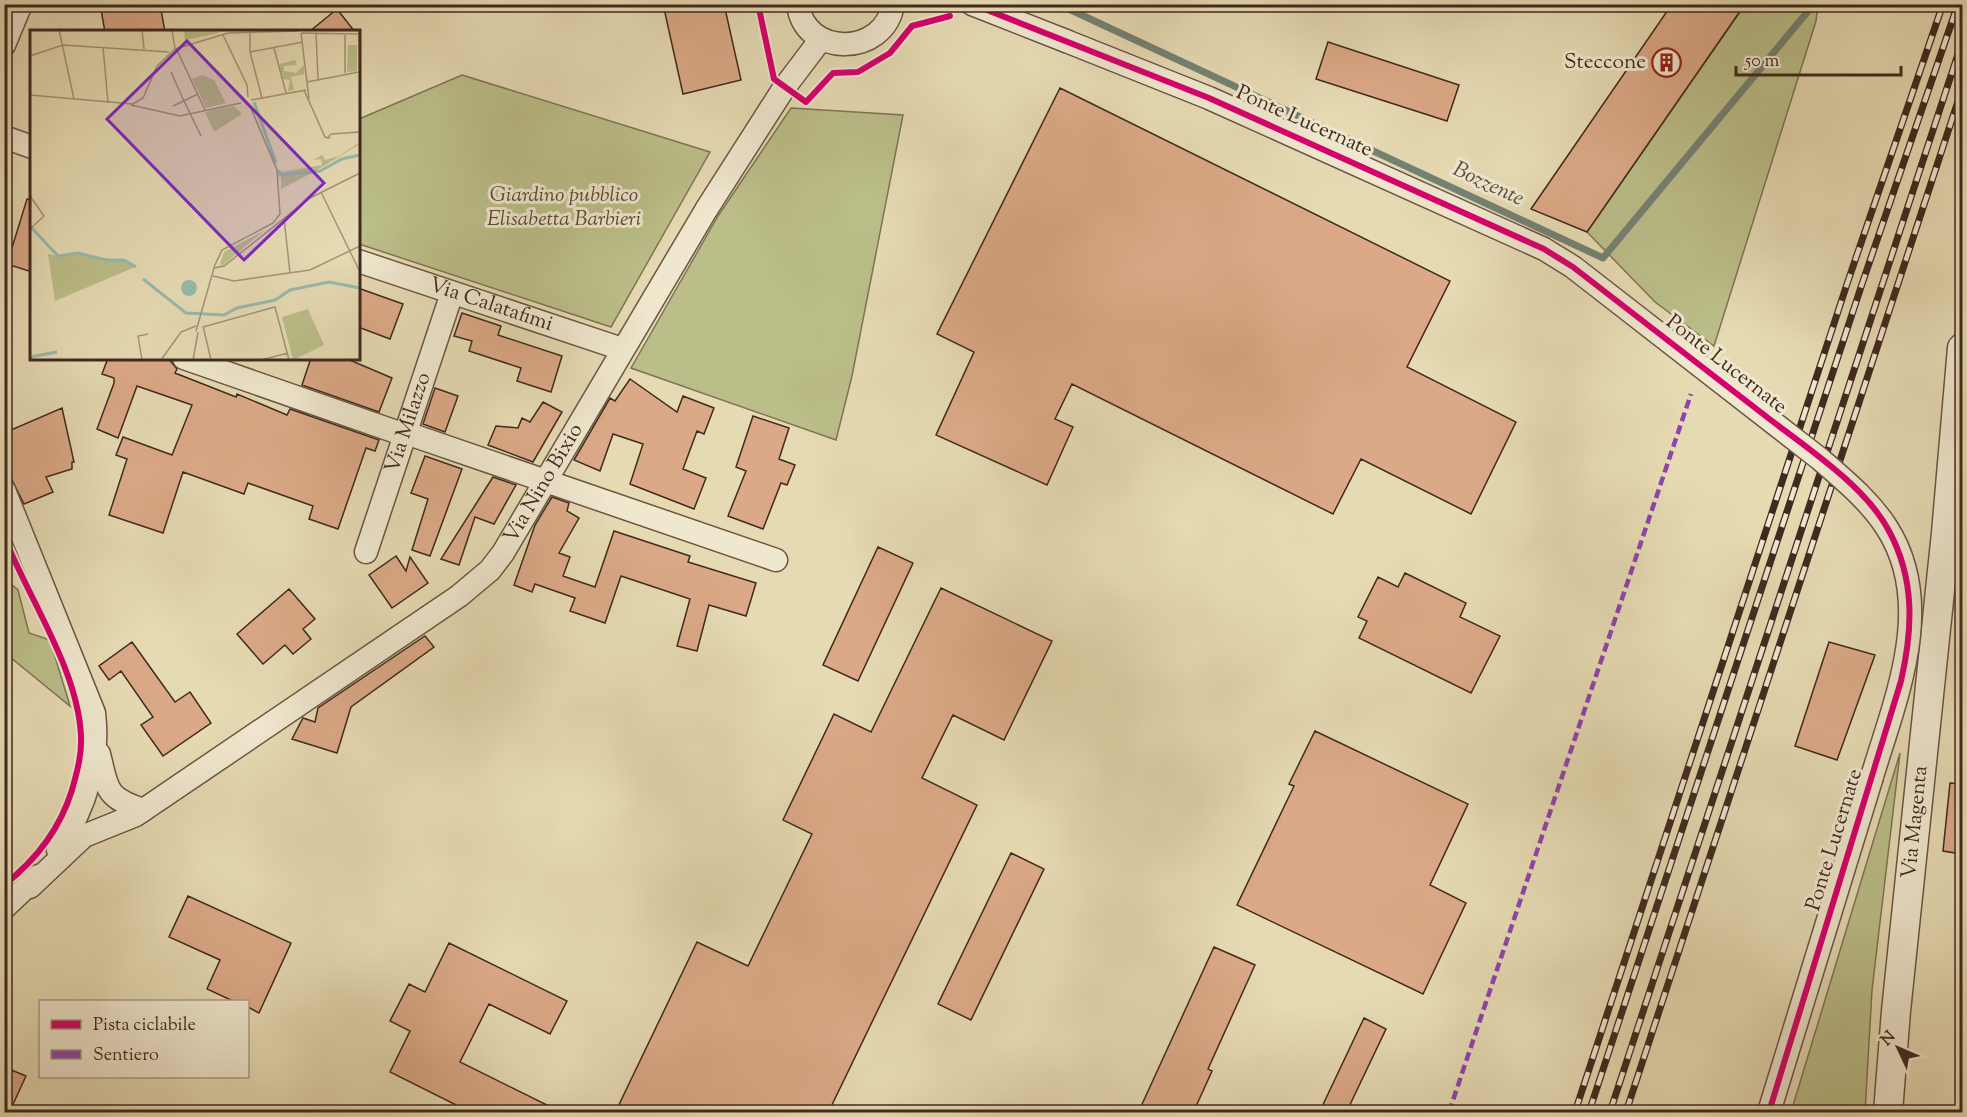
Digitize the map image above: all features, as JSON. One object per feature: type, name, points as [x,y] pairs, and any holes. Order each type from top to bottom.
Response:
[{"type":"street","points":[[4,45],[21,4]]},
{"type":"street","points":[[798,4],[803,21],[821,39],[834,45],[849,46],[876,35],[885,25],[893,4]]},
{"type":"street","name":"Ponte Lucernate","points":[[972,4],[1209,98],[1544,249],[1567,263],[1820,459],[1869,503],[1888,529],[1905,572],[1909,596],[1909,645],[1871,780],[1769,1113]]},
{"type":"street","name":"Via Nino Bixio","points":[[30,886],[84,836],[103,826],[130,818],[143,810],[477,582],[503,553],[548,480],[622,349],[784,88],[821,39]]},
{"type":"street","points":[[4,137],[30,146]]},
{"type":"street","name":"Via Calatafimi","points":[[360,262],[622,349]]},
{"type":"street","name":"Via Milazzo","points":[[366,552],[452,293]]},
{"type":"street","name":"Via Magenta","points":[[1888,1113],[1896,1011],[1954,536],[1962,348]]},
{"type":"street","points":[[190,360],[405,434],[548,480],[776,560]]},
{"type":"street","points":[[4,490],[94,713],[96,744],[107,790],[119,801],[143,810]]},
{"type":"street","points":[[4,908],[30,886],[53,856],[81,810],[92,773],[96,744]]},
{"type":"green space","points":[[1745,5],[1818,5],[1816,21],[1714,346],[1655,302],[1587,232]]},
{"type":"green space","name":"Giardino pubblico Elisabetta Barbieri","points":[[462,75],[710,152],[611,327],[360,244],[360,119]]},
{"type":"green space","name":"Giardino pubblico Elisabetta Barbieri","points":[[791,108],[903,115],[852,376],[836,440],[631,368],[718,216]]},
{"type":"green space","points":[[5,579],[18,590],[29,633],[50,640],[70,706],[5,653]]},
{"type":"green space","points":[[1900,753],[1872,990],[1865,1112],[1791,1112]]},
{"type":"building","points":[[100,4],[160,4],[165,30],[105,30]]},
{"type":"building","points":[[663,4],[724,4],[741,80],[683,94]]},
{"type":"building","name":"Steccone","points":[[1672,4],[1745,4],[1587,232],[1531,209]]},
{"type":"building","points":[[337,9],[353,30],[311,30]]},
{"type":"building","points":[[1328,42],[1459,85],[1447,121],[1316,79]]},
{"type":"building","points":[[1060,88],[1450,281],[1407,367],[1516,422],[1471,514],[1361,459],[1333,514],[1072,384],[1055,419],[1073,427],[1047,485],[936,435],[974,352],[937,334]]},
{"type":"building","points":[[27,199],[30,200],[30,271],[7,264]]},
{"type":"building","points":[[360,289],[403,304],[390,339],[360,328]]},
{"type":"building","points":[[462,313],[501,326],[498,335],[562,356],[551,392],[517,381],[521,368],[469,351],[472,341],[454,336]]},
{"type":"building","points":[[107,360],[170,360],[177,369],[175,373],[236,397],[237,394],[287,415],[290,409],[379,440],[375,451],[366,448],[338,529],[309,519],[313,506],[248,483],[244,494],[183,472],[163,533],[109,515],[127,459],[116,455],[123,437],[172,455],[192,405],[137,386],[118,438],[97,429],[114,383],[114,378],[102,374]]},
{"type":"building","points":[[310,360],[350,360],[392,378],[379,412],[302,385]]},
{"type":"building","points":[[630,379],[677,412],[683,396],[714,408],[704,434],[697,431],[683,469],[706,478],[694,509],[630,484],[643,444],[613,434],[600,471],[574,460],[610,398],[615,401]]},
{"type":"building","points":[[435,388],[458,396],[445,432],[423,424]]},
{"type":"building","points":[[543,402],[562,412],[533,462],[488,445],[496,426],[518,428],[522,418],[530,422]]},
{"type":"building","points":[[62,408],[74,462],[72,462],[72,469],[46,477],[53,492],[24,504],[4,464],[4,433]]},
{"type":"building","points":[[753,416],[789,428],[779,459],[795,465],[787,485],[781,483],[763,529],[728,516],[746,471],[736,467]]},
{"type":"building","points":[[425,456],[462,469],[430,556],[412,550],[428,499],[411,493]]},
{"type":"building","points":[[493,477],[516,485],[494,524],[475,517],[459,565],[441,559]]},
{"type":"building","points":[[552,497],[569,503],[567,511],[579,518],[559,553],[570,557],[563,576],[595,587],[614,531],[690,556],[688,562],[756,583],[746,616],[709,605],[697,651],[677,646],[690,599],[621,576],[605,623],[570,611],[575,598],[535,584],[532,592],[514,585],[535,525]]},
{"type":"building","points":[[878,547],[913,563],[858,681],[823,665]]},
{"type":"building","points":[[396,556],[406,571],[410,557],[428,583],[392,608],[369,575]]},
{"type":"building","points":[[1405,573],[1466,603],[1460,617],[1500,636],[1471,693],[1359,638],[1367,621],[1358,617],[1378,577],[1398,587]]},
{"type":"building","points":[[941,588],[1052,641],[1004,740],[953,715],[922,778],[977,805],[828,1113],[615,1113],[697,942],[748,966],[812,834],[783,820],[834,714],[871,732]]},
{"type":"building","points":[[289,589],[315,619],[303,629],[311,639],[293,654],[285,645],[263,664],[237,634]]},
{"type":"building","points":[[425,636],[434,647],[351,707],[337,753],[292,739],[303,718],[315,722],[318,708]]},
{"type":"building","points":[[132,642],[175,702],[190,692],[211,723],[163,756],[141,725],[153,717],[121,671],[109,680],[99,666]]},
{"type":"building","points":[[1829,642],[1875,655],[1837,760],[1795,746]]},
{"type":"building","points":[[1315,731],[1468,804],[1430,885],[1466,903],[1423,994],[1237,905],[1294,786],[1289,784]]},
{"type":"building","points":[[1950,783],[1962,784],[1962,854],[1943,851]]},
{"type":"building","points":[[1011,853],[1044,869],[971,1020],[938,1004]]},
{"type":"building","points":[[188,896],[291,943],[259,1013],[249,1008],[249,1000],[231,1000],[207,989],[220,960],[169,937]]},
{"type":"building","points":[[449,943],[567,1001],[550,1034],[489,1004],[460,1062],[563,1113],[472,1113],[390,1072],[410,1031],[390,1021],[409,984],[425,992]]},
{"type":"building","points":[[1214,947],[1255,965],[1208,1069],[1212,1071],[1193,1113],[1138,1113]]},
{"type":"building","points":[[1364,1018],[1386,1029],[1346,1113],[1319,1113]]},
{"type":"building","points":[[4,1067],[26,1076],[9,1113],[4,1113]]},
{"type":"waterway","name":"Bozzente","points":[[1058,4],[1603,258],[1814,4]]},
{"type":"railway","points":[[1575,1112],[1848,281],[1943,4]]},
{"type":"railway","points":[[1589,1112],[1862,284],[1958,4]]},
{"type":"railway","points":[[1610,1112],[1962,42]]},
{"type":"railway","points":[[1626,1112],[1962,89]]},
{"type":"marked path","points":[[1449,1112],[1691,394]]},
{"type":"cycle path","points":[[758,4],[774,79],[806,102],[833,73],[858,72],[890,53],[912,26],[950,16]]},
{"type":"cycle path","points":[[972,4],[1209,98],[1544,249],[1573,267],[1815,453],[1849,482],[1878,514],[1889,531],[1904,567],[1909,604],[1905,662],[1769,1112]]},
{"type":"cycle path","points":[[4,536],[62,660],[78,711],[81,736],[79,763],[61,818],[46,843],[4,885]]},
{"type":"place","name":"Steccone","points":[[1667,63]]}]
